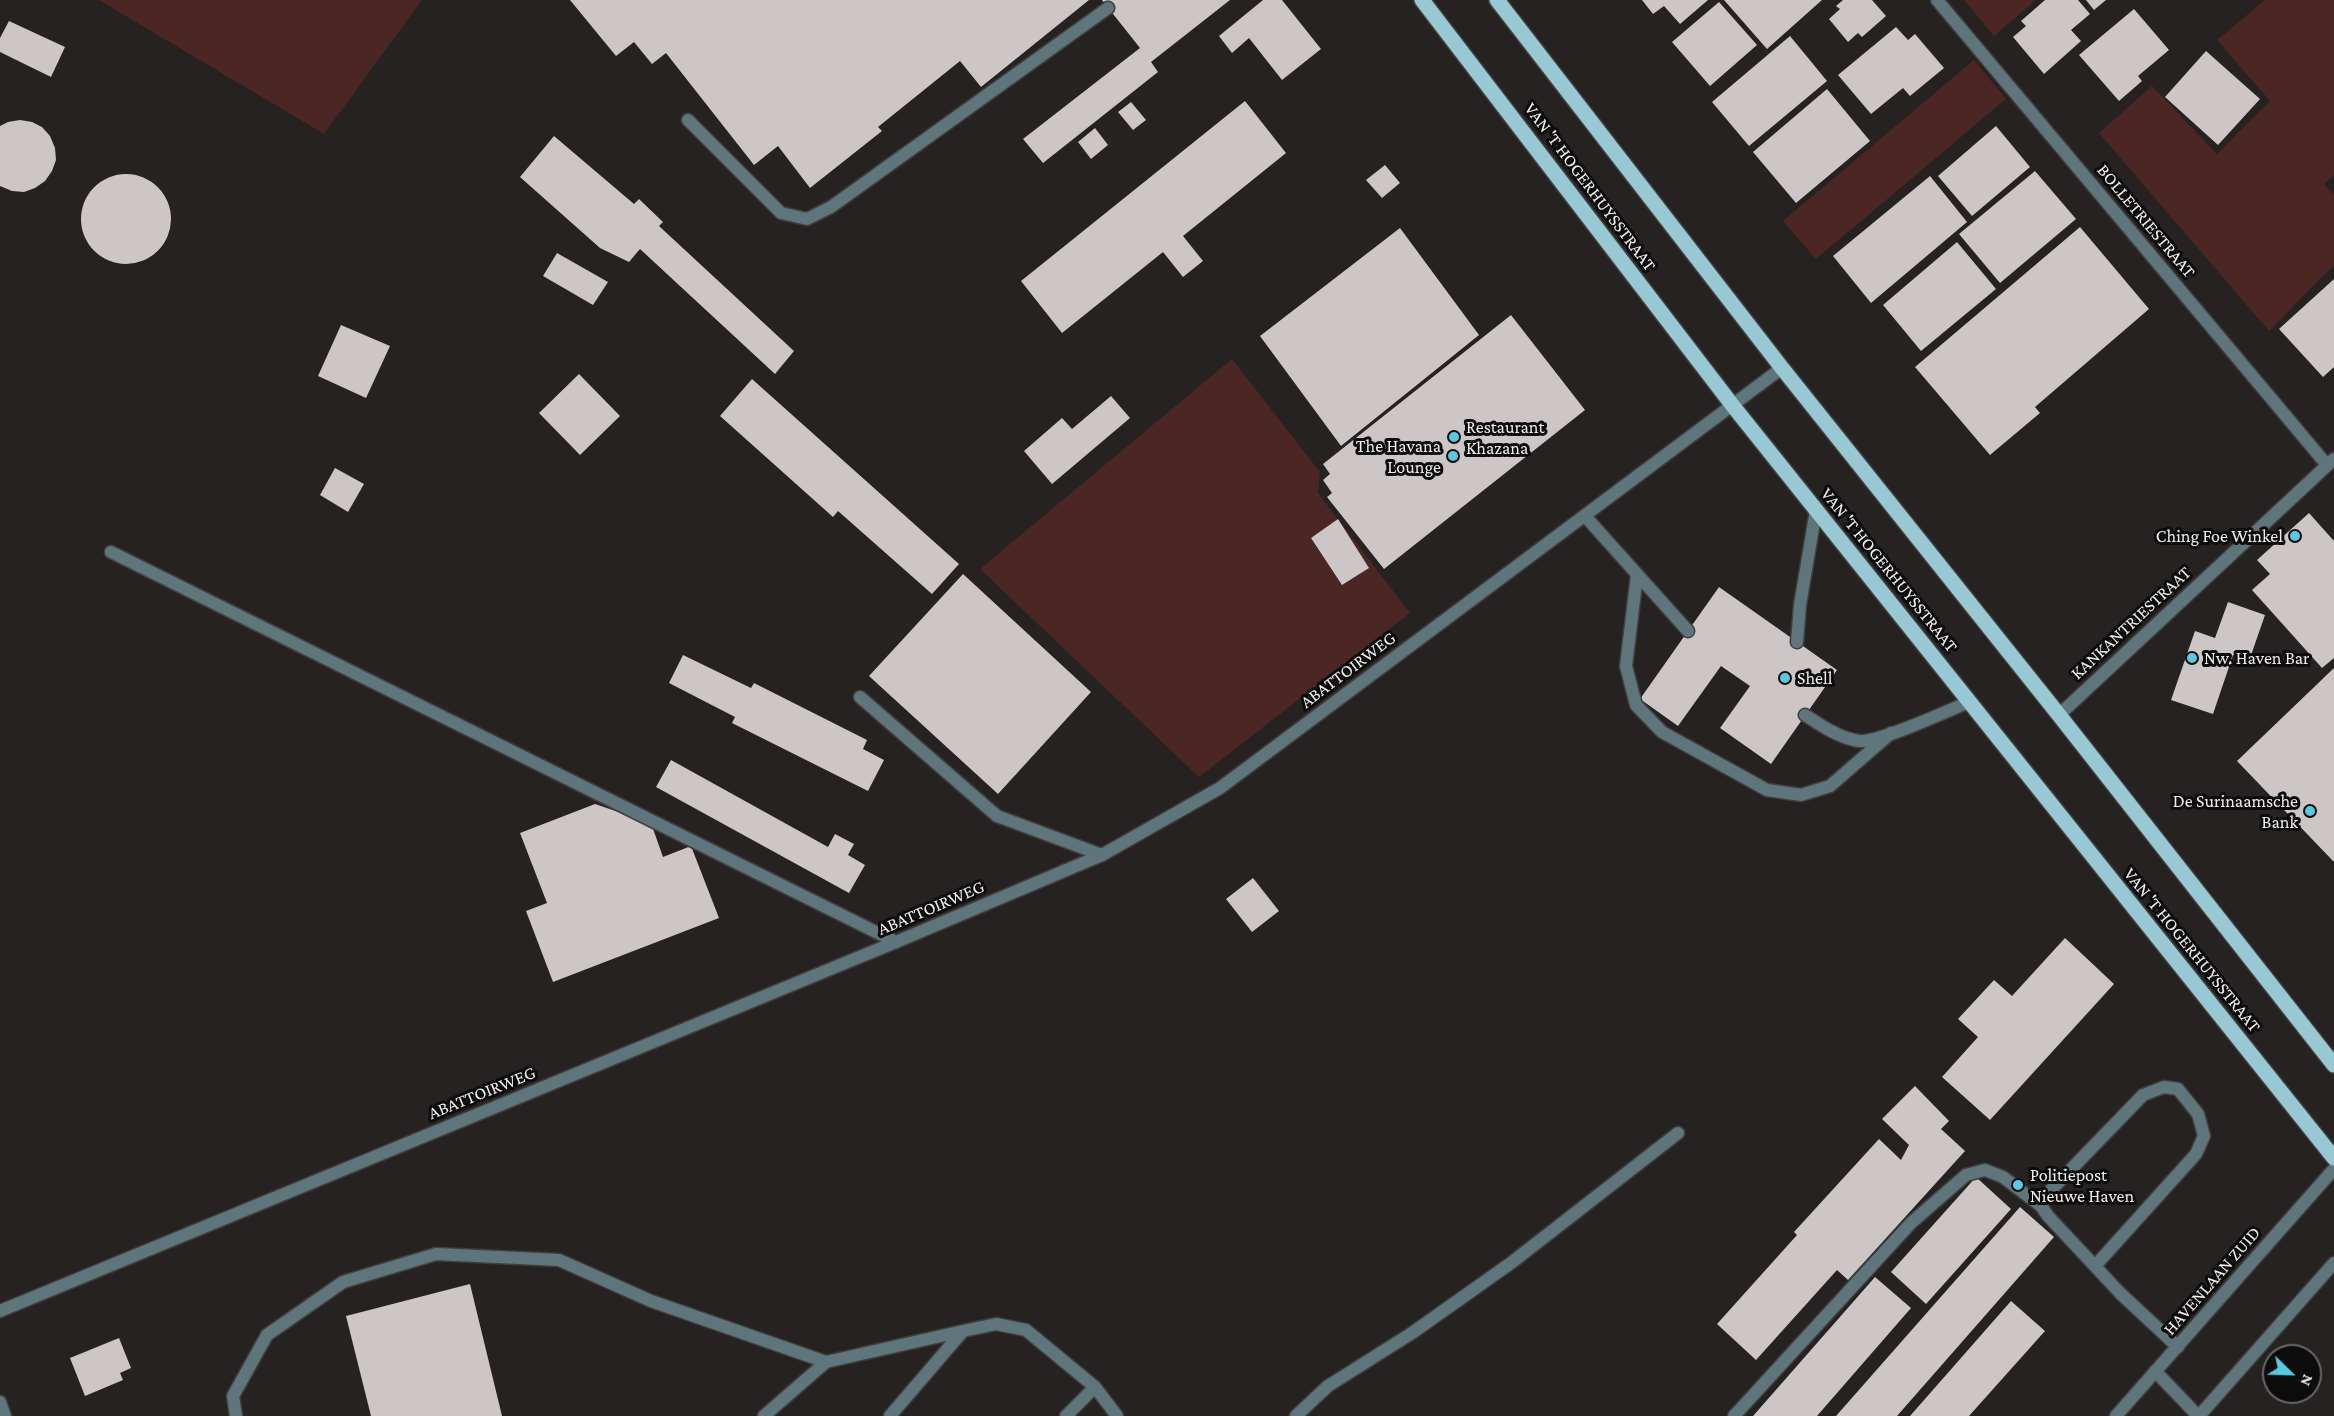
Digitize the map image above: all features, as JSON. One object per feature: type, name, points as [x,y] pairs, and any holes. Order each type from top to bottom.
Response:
[{"type":"main road","name":"VAN 'T HOGERHUYSSTRAAT","points":[[1422,0],[1733,406],[2334,1158]]},
{"type":"main road","points":[[1497,0],[1782,368],[2334,1065]]},
{"type":"street","name":"BOLLETRIESTRAAT","points":[[1937,0],[2332,466]]},
{"type":"street","points":[[688,120],[781,213],[807,219],[831,207],[1108,8]]},
{"type":"street","name":"ABATTOIRWEG","points":[[0,1311],[1102,855],[1220,788],[1782,368]]},
{"type":"street","name":"KANKANTRIESTRAAT","points":[[2059,715],[2332,466]]},
{"type":"street","points":[[1797,642],[1802,593],[1816,510]]},
{"type":"street","points":[[1585,516],[1688,631]]},
{"type":"street","points":[[111,552],[896,942]]},
{"type":"street","points":[[1637,575],[1626,666],[1636,705],[1662,732],[1767,790],[1801,795],[1830,786],[1891,733]]},
{"type":"street","points":[[860,697],[997,816],[1102,855]]},
{"type":"street","points":[[1805,715],[1837,735],[1861,741],[1891,733],[1969,702]]},
{"type":"street","points":[[2042,1206],[2050,1191],[2143,1095],[2164,1087],[2178,1089],[2198,1114],[2204,1136],[2196,1154],[2095,1266]]},
{"type":"street","points":[[1296,1416],[1328,1386],[1412,1333],[1511,1263],[1678,1133]]},
{"type":"street","name":"HAVENLAAN ZUID","points":[[2116,1416],[2334,1169]]},
{"type":"street","points":[[1734,1416],[1911,1223],[1966,1175],[1985,1170],[2003,1177],[2042,1206],[2121,1294],[2178,1347]]},
{"type":"street","points":[[236,1416],[233,1396],[267,1335],[344,1281],[436,1254],[559,1260],[651,1302],[826,1362]]},
{"type":"street","points":[[2155,1371],[2199,1416],[2334,1263]]},
{"type":"street","points":[[764,1416],[826,1362],[996,1324],[1026,1330],[1095,1387],[1117,1416]]},
{"type":"street","points":[[890,1416],[963,1331]]},
{"type":"street","points":[[1066,1416],[1095,1387]]},
{"type":"street","points":[[0,1402],[5,1416]]},
{"type":"shaded area","points":[[99,0],[422,0],[324,134]]},
{"type":"shaded area","points":[[1964,0],[2036,0],[1994,36]]},
{"type":"shaded area","points":[[2265,0],[2334,0],[2334,175],[2324,184],[2334,195],[2334,265],[2269,331],[2099,133],[2152,86],[2217,154],[2270,101],[2217,40]]},
{"type":"shaded area","points":[[1974,60],[2006,99],[1816,259],[1783,221]]},
{"type":"shaded area","points":[[1232,359],[1320,472],[1318,493],[1410,613],[1199,777],[980,569]]},
{"type":"building","points":[[570,0],[1089,0],[981,87],[960,61],[878,127],[882,131],[810,188],[778,146],[754,165],[666,53],[652,64],[634,42],[616,56]]},
{"type":"building","points":[[1102,0],[1230,0],[1151,62],[1158,72],[1043,163],[1023,139],[1140,48]]},
{"type":"building","points":[[1263,0],[1282,0],[1321,49],[1282,80],[1249,38],[1232,53],[1219,36]]},
{"type":"building","points":[[1642,0],[1708,0],[1680,24],[1664,6],[1653,14]]},
{"type":"building","points":[[1724,0],[1822,0],[1767,49]]},
{"type":"building","points":[[1843,0],[1872,0],[1886,16],[1862,37],[1858,33],[1848,42],[1829,19],[1840,9],[1836,6]]},
{"type":"building","points":[[2045,0],[2078,0],[2090,14],[2071,30],[2081,41],[2044,74],[2013,37],[2026,26],[2021,21]]},
{"type":"building","points":[[2086,0],[2106,0],[2094,10]]},
{"type":"building","points":[[1719,2],[1757,45],[1710,86],[1672,42]]},
{"type":"building","points":[[2134,9],[2169,50],[2138,76],[2142,81],[2119,101],[2079,55]]},
{"type":"building","points":[[9,21],[65,47],[51,77],[0,52],[0,38]]},
{"type":"building","points":[[1896,27],[1908,40],[1915,34],[1944,68],[1910,96],[1903,88],[1871,114],[1838,75]]},
{"type":"building","points":[[1790,36],[1827,81],[1749,146],[1712,102]]},
{"type":"building","points":[[2206,51],[2260,99],[2218,145],[2165,97]]},
{"type":"building","points":[[1827,89],[1870,141],[1796,203],[1753,152]]},
{"type":"building","points":[[1245,101],[1286,153],[1183,236],[1203,261],[1183,277],[1163,252],[1062,333],[1021,281]]},
{"type":"building","points":[[1131,102],[1146,120],[1133,130],[1118,112]]},
{"type":"building","points":[[20,120],[42,127],[50,136],[55,148],[56,160],[45,181],[24,192],[12,191],[0,186],[0,126]]},
{"type":"building","points":[[1996,126],[2030,167],[1972,216],[1938,176]]},
{"type":"building","points":[[1095,128],[1108,145],[1091,159],[1078,142]]},
{"type":"building","points":[[554,136],[634,204],[639,199],[663,222],[659,226],[794,351],[775,374],[640,249],[629,262],[600,248],[520,177]]},
{"type":"building","points":[[1385,165],[1400,183],[1382,198],[1366,180]]},
{"type":"building","points":[[2035,171],[2076,219],[2000,283],[1959,234]]},
{"type":"building","points":[[126,174],[143,178],[158,187],[167,202],[171,219],[167,236],[158,251],[143,260],[126,264],[109,260],[94,251],[85,236],[81,219],[85,202],[94,187],[109,178]]},
{"type":"building","points":[[1930,176],[1967,222],[1871,303],[1833,256]]},
{"type":"building","points":[[2080,227],[2149,309],[2035,407],[2040,413],[1990,455],[1915,367]]},
{"type":"building","points":[[1400,228],[1479,335],[1341,446],[1260,336]]},
{"type":"building","points":[[1957,242],[1996,289],[1921,351],[1883,305]]},
{"type":"building","points":[[557,253],[608,282],[593,305],[543,276]]},
{"type":"building","points":[[2334,279],[2334,367],[2323,377],[2279,329]]},
{"type":"building","name":"Restaurant Khazana","points":[[1511,315],[1585,410],[1384,569],[1327,497],[1332,493],[1323,480],[1330,474],[1323,464]]},
{"type":"building","points":[[341,325],[390,346],[366,398],[318,376]]},
{"type":"building","points":[[579,374],[620,416],[580,455],[539,413]]},
{"type":"building","points":[[752,379],[959,564],[932,594],[838,511],[833,517],[720,416]]},
{"type":"building","points":[[1111,396],[1130,418],[1052,484],[1024,451],[1062,418],[1072,429]]},
{"type":"building","points":[[335,468],[364,484],[348,512],[320,495]]},
{"type":"building","points":[[2309,513],[2334,541],[2334,658],[2322,668],[2252,590],[2270,574],[2257,560]]},
{"type":"building","points":[[1338,519],[1369,568],[1342,585],[1311,538]]},
{"type":"building","points":[[963,574],[1091,692],[998,794],[869,676]]},
{"type":"building","name":"Shell","points":[[1719,587],[1837,670],[1771,764],[1720,728],[1750,686],[1721,666],[1678,726],[1640,699]]},
{"type":"building","points":[[2228,602],[2265,615],[2249,661],[2233,655],[2213,714],[2171,700],[2195,631],[2215,638]]},
{"type":"building","points":[[683,655],[751,688],[754,683],[867,740],[863,749],[884,760],[868,791],[732,723],[735,717],[669,683]]},
{"type":"building","name":"De Surinaamsche Bank","points":[[2334,668],[2334,862],[2237,761]]},
{"type":"building","points":[[671,760],[828,847],[835,834],[854,844],[848,855],[865,865],[849,893],[656,787]]},
{"type":"building","points":[[595,804],[651,823],[663,857],[691,846],[719,918],[553,982],[526,911],[547,903],[520,833]]},
{"type":"building","points":[[1253,878],[1279,911],[1252,932],[1226,899]]},
{"type":"building","points":[[2065,938],[2114,984],[1990,1120],[1942,1077],[1978,1037],[1958,1019],[1994,980],[2012,996]]},
{"type":"building","points":[[1915,1086],[1949,1121],[1941,1129],[1965,1151],[1848,1280],[1837,1270],[1756,1360],[1717,1324],[1797,1235],[1794,1232],[1879,1139],[1901,1160],[1909,1145],[1882,1119]]},
{"type":"building","points":[[1976,1177],[2011,1209],[1926,1304],[1891,1272]]},
{"type":"building","points":[[2020,1207],[2054,1237],[1897,1416],[1836,1416]]},
{"type":"building","points":[[1875,1277],[1911,1308],[1817,1416],[1753,1416]]},
{"type":"building","points":[[470,1284],[502,1416],[371,1416],[346,1316]]},
{"type":"building","points":[[2011,1301],[2045,1331],[1969,1416],[1910,1416]]},
{"type":"building","points":[[119,1338],[131,1368],[120,1373],[123,1380],[85,1396],[70,1358]]},
{"type":"place","name":"Restaurant Khazana","points":[[1454,437]]},
{"type":"place","name":"The Havana Lounge","points":[[1453,456]]},
{"type":"place","name":"Ching Foe Winkel","points":[[2295,536]]},
{"type":"place","name":"Nw. Haven Bar","points":[[2192,658]]},
{"type":"place","name":"Shell","points":[[1785,678]]},
{"type":"place","name":"De Surinaamsche Bank","points":[[2310,811]]},
{"type":"place","name":"Politiepost Nieuwe Haven","points":[[2018,1185]]}]
